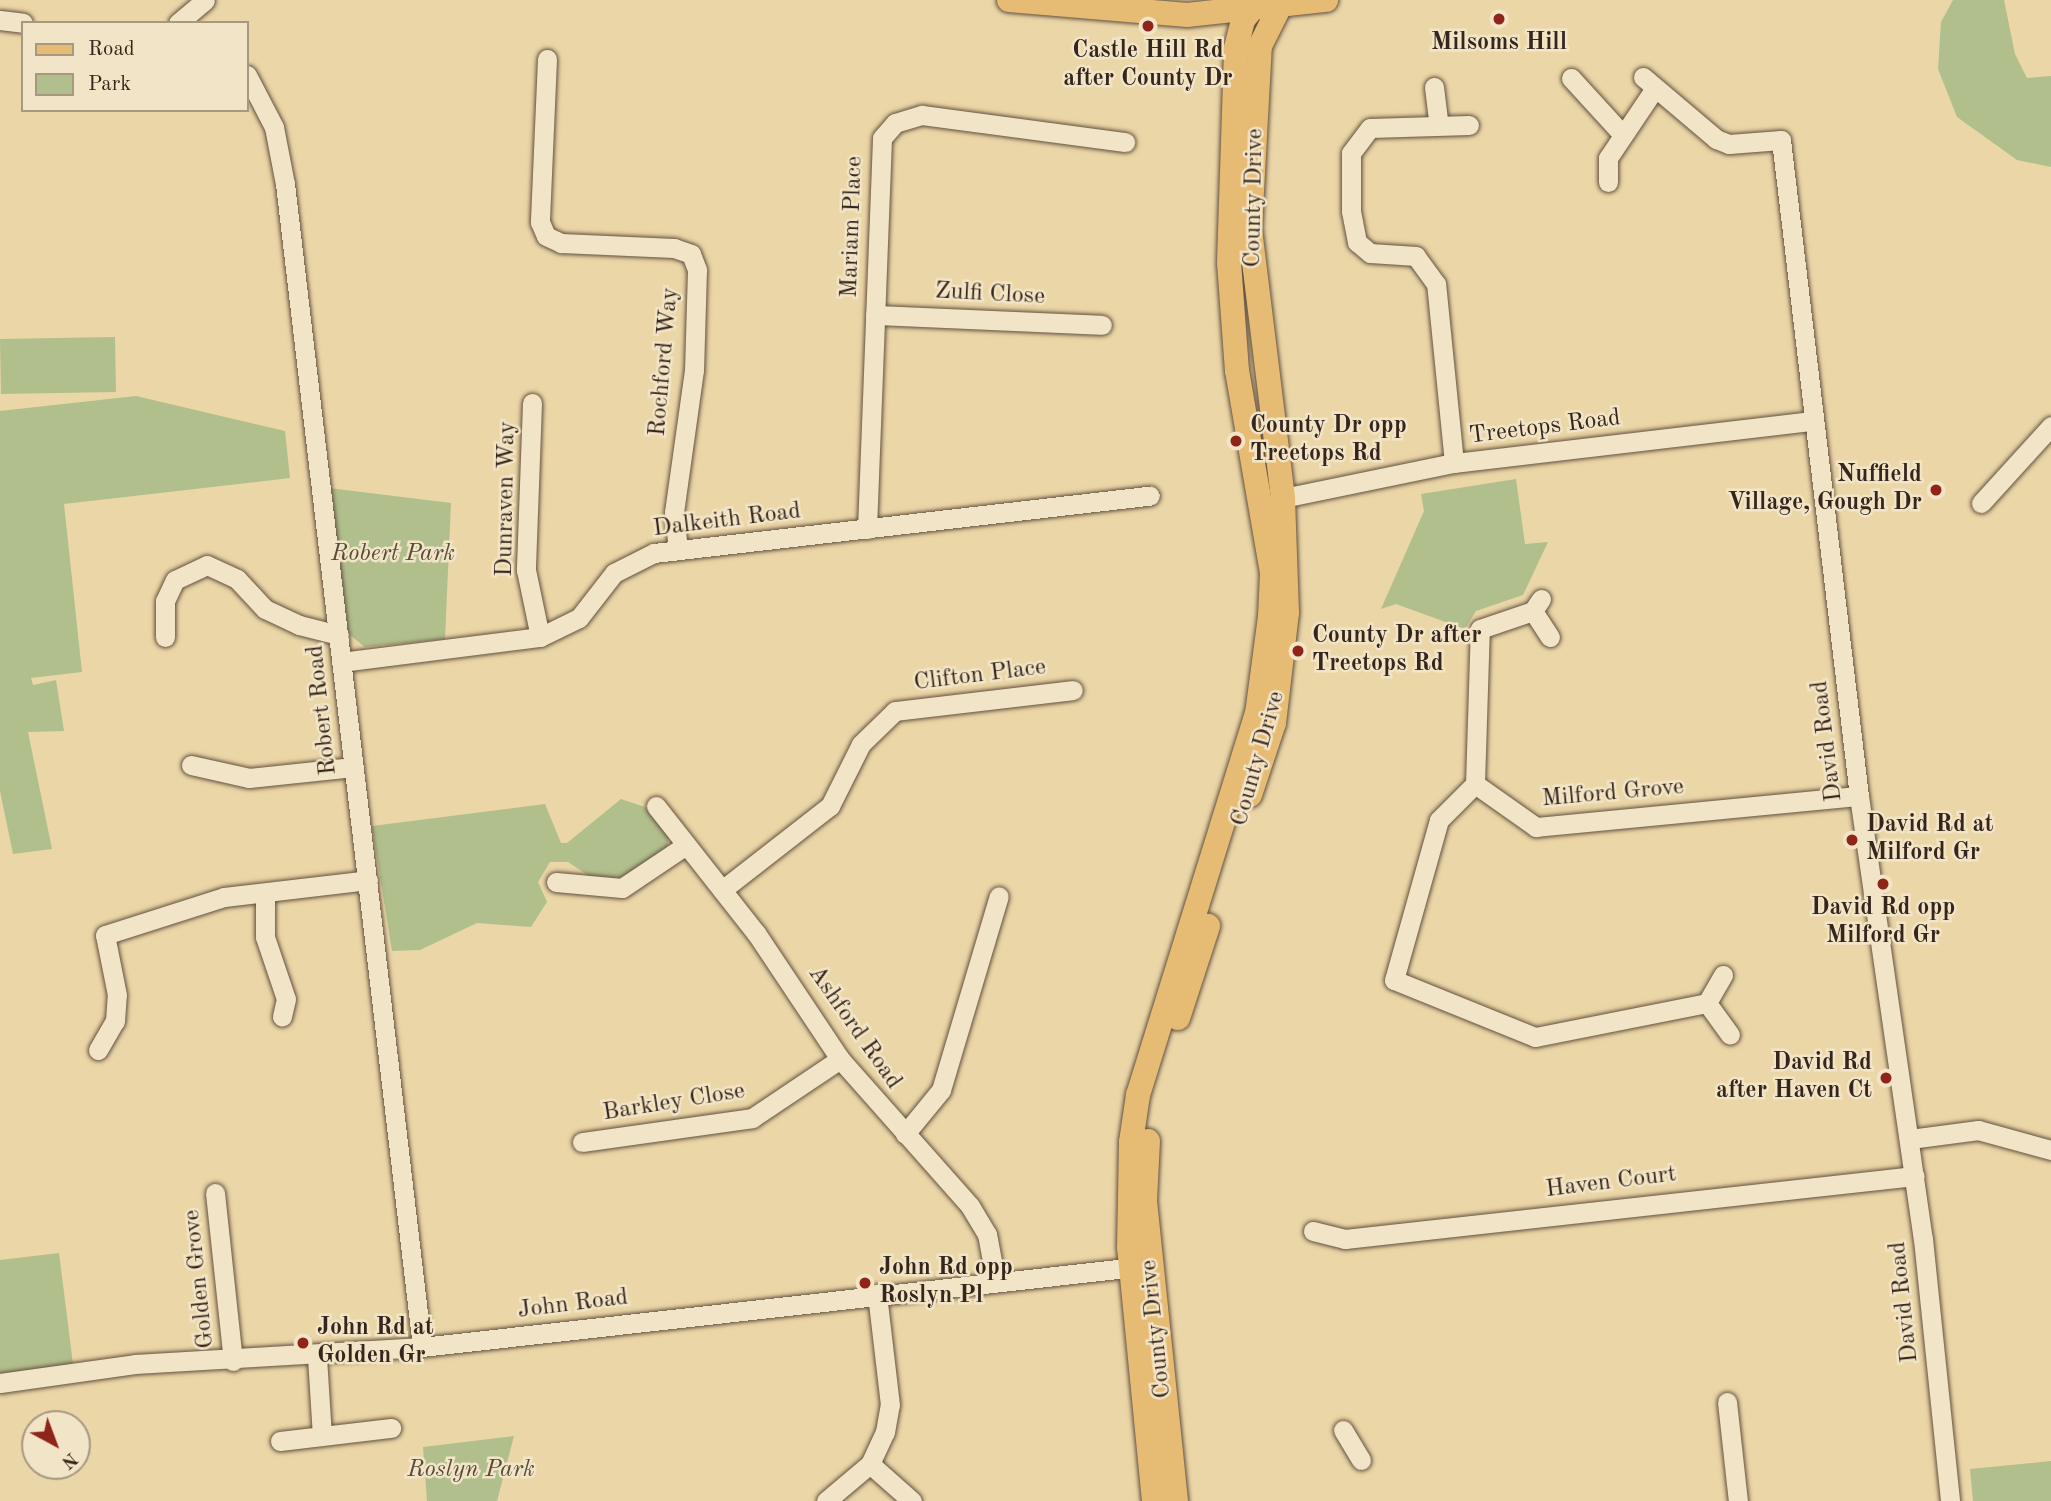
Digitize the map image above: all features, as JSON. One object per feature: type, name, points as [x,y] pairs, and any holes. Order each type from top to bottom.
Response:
[{"type":"main road","points":[[1009,0],[1187,15],[1315,1]]},
{"type":"main road","name":"County Drive","points":[[1176,1501],[1140,1266],[1126,1200],[1138,1095],[1231,802],[1266,669],[1272,573],[1250,445],[1228,262],[1236,48],[1267,5]]},
{"type":"main road","name":"County Drive","points":[[1154,1501],[1140,1266],[1155,1098],[1274,723],[1284,670],[1283,498],[1250,228],[1260,46],[1267,5]]},
{"type":"street","points":[[182,21],[203,11]]},
{"type":"street","points":[[0,20],[21,23]]},
{"type":"street","name":"Rochford Way","points":[[547,59],[540,222],[546,236],[561,243],[674,248],[691,254],[697,270],[694,370],[674,512],[678,549]]},
{"type":"street","name":"Robert Road","points":[[248,77],[266,105],[281,157],[309,425],[339,635],[422,1347]]},
{"type":"street","points":[[1571,78],[1623,135],[1608,158],[1608,182]]},
{"type":"street","name":"David Road","points":[[1623,135],[1649,83],[1716,139],[1781,140],[1859,796],[1915,1175],[1950,1501]]},
{"type":"street","points":[[1434,87],[1439,125]]},
{"type":"street","name":"Mariam Place","points":[[867,529],[878,157],[882,138],[895,124],[922,115],[1125,142]]},
{"type":"street","points":[[1454,463],[1430,270],[1416,256],[1364,249],[1353,235],[1351,153],[1363,132],[1469,125]]},
{"type":"street","name":"Zulfi Close","points":[[875,314],[1102,325]]},
{"type":"street","name":"Dunraven Way","points":[[533,403],[526,570],[540,637]]},
{"type":"street","name":"Treetops Road","points":[[1283,498],[1454,463],[1814,421]]},
{"type":"street","points":[[1981,503],[2051,426]]},
{"type":"street","points":[[1250,445],[1283,498],[1271,513],[1265,537]]},
{"type":"street","name":"Dalkeith Road","points":[[341,662],[540,637],[579,618],[614,573],[633,561],[678,549],[1150,496]]},
{"type":"street","points":[[165,637],[165,601],[175,580],[206,565],[237,579],[265,609],[299,625],[339,635]]},
{"type":"street","points":[[1550,637],[1537,605],[1480,629],[1475,784],[1439,820],[1394,980],[1535,1037],[1707,1003],[1723,975]]},
{"type":"street","name":"Clifton Place","points":[[722,890],[830,806],[861,744],[895,711],[1073,690]]},
{"type":"street","points":[[191,765],[248,778],[353,767]]},
{"type":"street","name":"Milford Grove","points":[[1475,784],[1536,827],[1859,796]]},
{"type":"street","name":"Ashford Road","points":[[656,806],[722,890],[840,1059],[979,1219],[994,1257],[996,1282]]},
{"type":"street","points":[[556,882],[622,888],[686,845]]},
{"type":"street","points":[[98,1049],[115,1021],[117,995],[105,935],[224,897],[265,896],[368,880]]},
{"type":"street","points":[[265,896],[265,937],[286,999],[282,1017]]},
{"type":"street","points":[[905,1134],[941,1090],[999,896]]},
{"type":"street","points":[[1707,1003],[1730,1035]]},
{"type":"street","name":"Barkley Close","points":[[582,1142],[752,1118],[840,1059]]},
{"type":"street","points":[[1910,1139],[1978,1130],[2051,1150]]},
{"type":"street","name":"Haven Court","points":[[1313,1231],[1345,1239],[1915,1175]]},
{"type":"street","name":"Golden Grove","points":[[215,1193],[233,1361]]},
{"type":"street","name":"John Road","points":[[0,1383],[135,1364],[317,1357],[422,1347],[1140,1266]]},
{"type":"street","points":[[826,1501],[870,1464],[890,1405],[877,1294]]},
{"type":"street","points":[[317,1357],[322,1436]]},
{"type":"street","points":[[1727,1402],[1738,1501]]},
{"type":"street","points":[[281,1441],[391,1428]]},
{"type":"street","points":[[1343,1430],[1361,1460]]},
{"type":"street","points":[[870,1464],[912,1501]]},
{"type":"green space","points":[[1953,0],[2004,0],[2015,54],[2027,78],[2051,76],[2051,167],[2017,160],[1957,117],[1938,69],[1941,22]]},
{"type":"green space","points":[[115,337],[116,392],[1,394],[0,339]]},
{"type":"green space","points":[[136,396],[285,431],[290,478],[64,504],[82,672],[31,678],[33,685],[56,680],[64,731],[28,732],[52,849],[13,854],[0,791],[0,411]]},
{"type":"green space","points":[[1516,479],[1525,544],[1548,542],[1523,595],[1476,611],[1465,629],[1396,604],[1381,609],[1424,511],[1421,494]]},
{"type":"green space","name":"Robert Park","points":[[329,488],[451,503],[445,639],[365,647],[346,632]]},
{"type":"green space","points":[[621,799],[645,807],[669,836],[667,849],[622,881],[592,878],[568,862],[550,862],[538,882],[547,902],[531,927],[477,923],[420,950],[392,951],[372,826],[545,804],[561,843],[567,843]]},
{"type":"green space","points":[[59,1253],[73,1364],[0,1374],[0,1260]]},
{"type":"green space","name":"Roslyn Park","points":[[514,1436],[497,1501],[427,1501],[423,1447]]},
{"type":"green space","points":[[2051,1461],[2051,1501],[1973,1501],[1970,1469]]},
{"type":"place","name":"Milsoms Hill","points":[[1499,19]]},
{"type":"place","name":"Castle Hill Rd after County Dr","points":[[1148,26]]},
{"type":"place","name":"County Dr opp Treetops Rd","points":[[1236,441]]},
{"type":"place","name":"Nuffield Village, Gough Dr","points":[[1936,490]]},
{"type":"place","name":"County Dr after Treetops Rd","points":[[1298,651]]},
{"type":"place","name":"David Rd at Milford Gr","points":[[1852,840]]},
{"type":"place","name":"David Rd opp Milford Gr","points":[[1883,884]]},
{"type":"place","name":"David Rd after Haven Ct","points":[[1886,1078]]},
{"type":"place","name":"John Rd opp Roslyn Pl","points":[[865,1283]]},
{"type":"place","name":"John Rd at Golden Gr","points":[[303,1343]]}]
